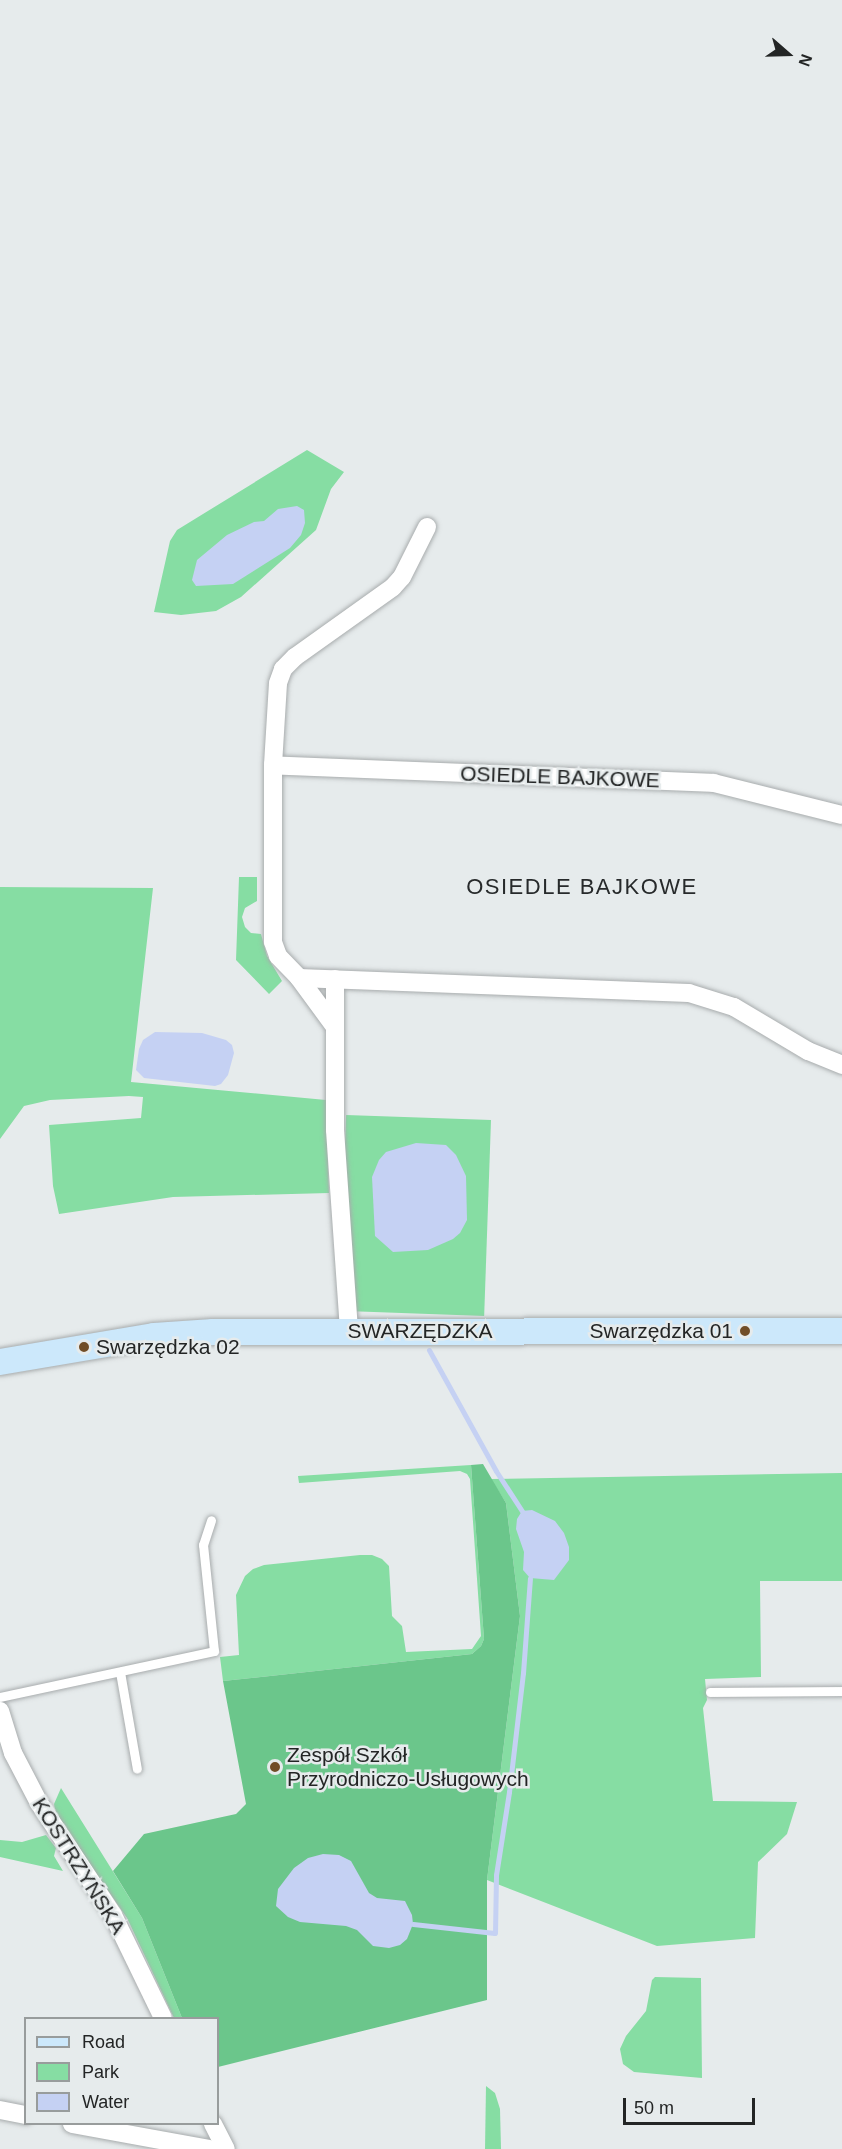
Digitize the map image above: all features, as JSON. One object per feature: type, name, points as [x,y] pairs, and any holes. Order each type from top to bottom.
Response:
[{"type":"street","points":[[335,1027],[299,978],[278,956],[273,942],[273,765],[278,683],[283,669],[295,657],[393,587],[402,576],[428,527]]},
{"type":"street","name":"OSIEDLE BAJKOWE","points":[[273,765],[714,783],[842,815]]},
{"type":"street","points":[[299,978],[696,994],[734,1007],[808,1051],[842,1065]]},
{"type":"street","points":[[335,979],[335,1130],[349,1330]]},
{"type":"street","name":"SWARZĘDZKA","points":[[0,1362],[154,1336],[349,1330],[842,1331]]},
{"type":"street","name":"KOSTRZYŃSKA","points":[[0,1711],[13,1753],[39,1803],[113,1915],[162,2017]]},
{"type":"street","points":[[0,2110],[24,2115]]},
{"type":"street","points":[[77,2125],[209,2149]]},
{"type":"street","points":[[214,2125],[226,2149]]},
{"type":"lane","points":[[0,1697],[214,1651],[203,1545],[211,1520]]},
{"type":"lane","points":[[120,1672],[137,1769]]},
{"type":"lane","points":[[710,1692],[842,1691]]},
{"type":"green space","points":[[307,450],[344,472],[331,489],[316,530],[241,597],[216,611],[181,615],[154,612],[170,541],[177,530]]},
{"type":"green space","points":[[239,877],[257,877],[257,901],[245,908],[242,917],[245,927],[251,933],[261,934],[267,956],[282,981],[269,994],[236,960]]},
{"type":"green space","points":[[0,887],[153,888],[131,1082],[326,1100],[329,1193],[173,1197],[59,1214],[53,1186],[49,1125],[141,1118],[143,1097],[50,1100],[24,1106],[0,1139]]},
{"type":"green space","points":[[346,1115],[491,1120],[484,1316],[339,1311]]},
{"type":"green space","points":[[483,1464],[506,1503],[520,1616],[487,1880],[487,2000],[219,2067],[219,2017],[182,2017],[142,1918],[113,1871],[144,1834],[236,1814],[246,1804],[223,1681],[472,1654],[481,1646],[484,1639],[471,1465]]},
{"type":"green space","points":[[471,1465],[484,1639],[481,1646],[472,1654],[223,1681],[220,1657],[239,1655],[236,1595],[245,1576],[253,1569],[264,1565],[360,1555],[372,1555],[382,1559],[389,1566],[392,1616],[402,1626],[406,1652],[472,1649],[481,1636],[470,1479],[467,1474],[460,1471],[299,1483],[298,1476]]},
{"type":"green space","points":[[842,1473],[842,1581],[760,1581],[761,1677],[705,1679],[707,1700],[703,1708],[713,1801],[797,1802],[787,1834],[758,1862],[755,1938],[657,1946],[487,1880],[520,1616],[506,1503],[491,1479]]},
{"type":"green space","points":[[61,1788],[142,1918],[182,2017],[174,2017],[127,1918],[56,1816],[54,1804]]},
{"type":"green space","points":[[46,1835],[56,1848],[54,1856],[63,1871],[0,1857],[0,1840],[22,1842]]},
{"type":"green space","points":[[655,1977],[701,1978],[702,2078],[634,2072],[623,2064],[620,2049],[626,2036],[646,2011],[652,1980]]},
{"type":"green space","points":[[486,2086],[495,2093],[500,2109],[501,2149],[485,2149]]},
{"type":"water","points":[[297,506],[304,510],[305,523],[301,535],[290,548],[233,584],[196,586],[192,580],[197,560],[227,535],[254,522],[264,521],[278,509]]},
{"type":"water","points":[[155,1032],[202,1033],[226,1040],[232,1045],[234,1053],[228,1075],[221,1084],[215,1086],[144,1078],[136,1070],[139,1049],[143,1040]]},
{"type":"water","points":[[416,1143],[446,1145],[456,1155],[466,1176],[467,1220],[460,1233],[453,1239],[428,1250],[393,1252],[375,1236],[372,1177],[379,1160],[386,1152]]},
{"type":"water","points":[[532,1510],[555,1521],[564,1533],[569,1547],[569,1560],[554,1580],[530,1578],[523,1570],[524,1552],[516,1529],[517,1519],[522,1511]]},
{"type":"water","points":[[323,1854],[339,1855],[351,1861],[369,1893],[377,1898],[405,1901],[412,1915],[413,1924],[407,1939],[400,1945],[389,1948],[373,1946],[357,1930],[346,1926],[300,1922],[288,1917],[276,1906],[278,1889],[294,1868],[308,1858]]},
{"type":"waterway","points":[[429,1350],[496,1471],[522,1511]]},
{"type":"waterway","points":[[413,1924],[495,1933],[496,1875],[509,1792],[523,1673],[530,1578]]},
{"type":"place","name":"Swarzędzka 01","points":[[745,1331]]},
{"type":"place","name":"Swarzędzka 02","points":[[84,1347]]},
{"type":"place","name":"Zespół Szkół Przyrodniczo-Usługowych","points":[[275,1767]]},
{"type":"district","name":"OSIEDLE BAJKOWE","points":[[582,887]]}]
